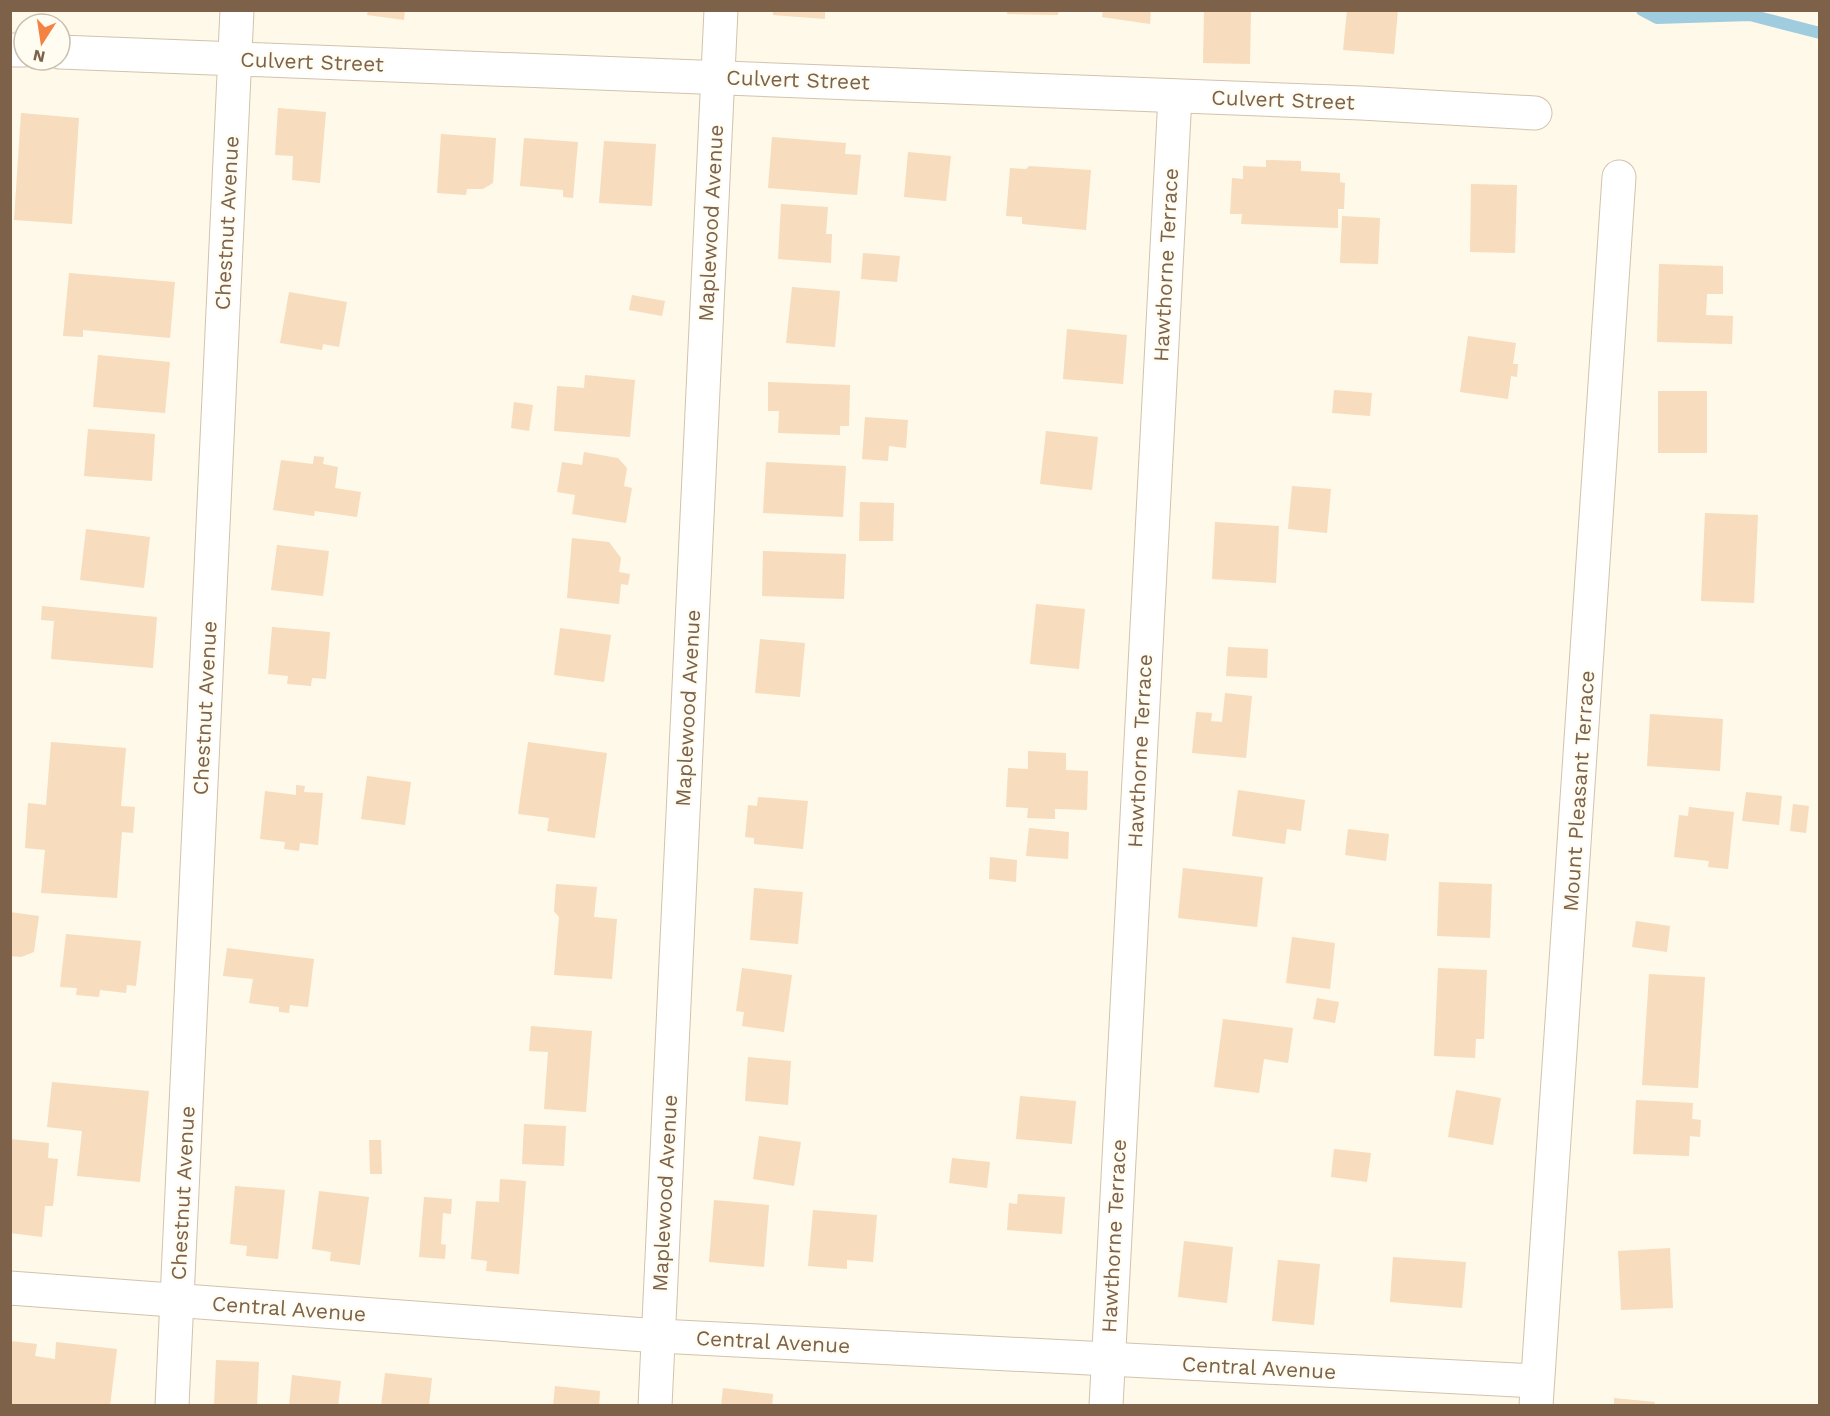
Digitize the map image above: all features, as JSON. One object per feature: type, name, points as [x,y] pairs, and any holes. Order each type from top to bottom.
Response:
[{"type":"street","name":"Chestnut Avenue","points":[[172,1406],[237,10]]},
{"type":"street","name":"Maplewood Avenue","points":[[656,1406],[721,10]]},
{"type":"street","name":"Culvert Street","points":[[72,53],[718,77],[1535,113]]},
{"type":"street","name":"Hawthorne Terrace","points":[[1106,1406],[1175,96]]},
{"type":"street","name":"Mount Pleasant Terrace","points":[[1537,1393],[1619,177]]},
{"type":"street","name":"Central Avenue","points":[[10,1288],[659,1336],[1108,1360],[1537,1393]]},
{"type":"building","points":[[368,10],[405,10],[404,20],[367,15]]},
{"type":"building","points":[[773,10],[825,10],[825,19],[773,15]]},
{"type":"building","points":[[1007,10],[1059,10],[1058,15],[1007,14]]},
{"type":"building","points":[[1103,10],[1151,10],[1150,24],[1102,17]]},
{"type":"building","points":[[1204,10],[1251,10],[1250,64],[1203,63]]},
{"type":"building","points":[[1347,10],[1398,10],[1394,54],[1343,50]]},
{"type":"building","points":[[278,108],[326,112],[320,183],[292,180],[293,156],[275,155]]},
{"type":"building","points":[[21,113],[79,118],[72,224],[14,220]]},
{"type":"building","points":[[441,134],[496,138],[493,183],[483,189],[467,189],[466,195],[437,193]]},
{"type":"building","points":[[772,137],[846,143],[845,154],[861,155],[857,195],[768,188]]},
{"type":"building","points":[[524,138],[578,142],[573,198],[563,197],[563,190],[520,186]]},
{"type":"building","points":[[604,141],[656,144],[652,206],[599,203]]},
{"type":"building","points":[[908,152],[951,156],[946,201],[904,197]]},
{"type":"building","points":[[1266,160],[1301,161],[1301,171],[1340,173],[1340,182],[1345,183],[1344,209],[1338,209],[1338,228],[1241,224],[1242,214],[1230,214],[1232,178],[1243,179],[1243,166],[1266,167]]},
{"type":"building","points":[[1029,166],[1091,170],[1086,230],[1022,224],[1022,217],[1006,216],[1010,168],[1026,169]]},
{"type":"building","points":[[1471,184],[1517,185],[1515,253],[1470,252]]},
{"type":"building","points":[[781,204],[828,207],[826,234],[832,234],[831,263],[778,259]]},
{"type":"building","points":[[1342,216],[1380,218],[1378,264],[1340,263]]},
{"type":"building","points":[[863,253],[900,256],[897,282],[861,279]]},
{"type":"building","points":[[1659,264],[1723,266],[1723,294],[1707,294],[1706,315],[1733,316],[1732,344],[1657,342]]},
{"type":"building","points":[[69,273],[175,282],[170,338],[83,330],[83,337],[63,336]]},
{"type":"building","points":[[792,287],[840,291],[835,347],[786,343]]},
{"type":"building","points":[[289,292],[347,302],[339,347],[323,344],[322,350],[280,343]]},
{"type":"building","points":[[632,295],[665,301],[662,316],[629,310]]},
{"type":"building","points":[[1067,329],[1127,335],[1123,384],[1063,379]]},
{"type":"building","points":[[1468,336],[1516,343],[1513,364],[1518,364],[1517,377],[1511,376],[1508,399],[1460,392]]},
{"type":"building","points":[[98,355],[170,362],[165,413],[93,407]]},
{"type":"building","points":[[585,375],[635,380],[630,437],[554,431],[557,386],[584,388]]},
{"type":"building","points":[[768,382],[850,385],[849,426],[840,426],[840,435],[778,433],[779,411],[768,411]]},
{"type":"building","points":[[1334,390],[1372,393],[1370,416],[1332,413]]},
{"type":"building","points":[[1658,391],[1707,391],[1707,453],[1658,453]]},
{"type":"building","points":[[514,402],[533,405],[529,431],[511,428]]},
{"type":"building","points":[[865,417],[908,420],[906,448],[889,446],[888,461],[862,459]]},
{"type":"building","points":[[88,429],[155,434],[152,481],[84,476]]},
{"type":"building","points":[[1046,431],[1098,437],[1092,490],[1040,484]]},
{"type":"building","points":[[584,452],[618,458],[627,468],[624,486],[632,488],[626,523],[572,514],[575,495],[557,492],[562,462],[582,465]]},
{"type":"building","points":[[314,456],[324,457],[323,464],[338,467],[335,488],[361,492],[357,517],[315,511],[314,516],[273,510],[281,460],[313,464]]},
{"type":"building","points":[[766,462],[846,466],[843,517],[763,513]]},
{"type":"building","points":[[1292,486],[1331,489],[1327,533],[1288,529]]},
{"type":"building","points":[[860,502],[894,503],[893,541],[859,541]]},
{"type":"building","points":[[1705,513],[1758,515],[1754,603],[1701,601]]},
{"type":"building","points":[[1215,522],[1279,526],[1276,583],[1212,579]]},
{"type":"building","points":[[86,529],[150,537],[144,588],[80,580]]},
{"type":"building","points":[[572,538],[609,542],[621,558],[619,572],[630,574],[628,585],[621,584],[619,604],[567,598]]},
{"type":"building","points":[[277,545],[329,551],[323,596],[271,590]]},
{"type":"building","points":[[763,551],[846,554],[844,599],[762,596]]},
{"type":"building","points":[[1036,604],[1085,609],[1079,669],[1030,664]]},
{"type":"building","points":[[42,606],[157,617],[153,668],[51,659],[54,621],[41,620]]},
{"type":"building","points":[[272,627],[330,632],[326,679],[312,678],[311,686],[287,684],[288,676],[268,674]]},
{"type":"building","points":[[560,628],[611,635],[604,682],[554,675]]},
{"type":"building","points":[[760,639],[805,643],[800,697],[755,693]]},
{"type":"building","points":[[1228,647],[1268,649],[1267,678],[1226,676]]},
{"type":"building","points":[[1225,693],[1252,696],[1246,758],[1192,753],[1196,712],[1212,713],[1211,721],[1222,722]]},
{"type":"building","points":[[1650,714],[1723,719],[1720,771],[1647,766]]},
{"type":"building","points":[[51,742],[126,748],[121,806],[135,807],[133,833],[122,832],[117,898],[41,893],[45,850],[25,848],[28,803],[46,805]]},
{"type":"building","points":[[528,742],[607,753],[595,838],[547,831],[549,818],[518,814]]},
{"type":"building","points":[[1028,751],[1066,753],[1066,770],[1088,771],[1087,810],[1055,809],[1055,819],[1027,818],[1028,808],[1006,807],[1008,768],[1028,769]]},
{"type":"building","points":[[367,776],[411,782],[405,825],[361,819]]},
{"type":"building","points":[[296,785],[305,786],[304,792],[323,793],[318,845],[300,843],[299,851],[284,849],[285,842],[260,839],[265,791],[296,795]]},
{"type":"building","points":[[1238,790],[1305,800],[1301,831],[1287,829],[1285,844],[1232,836]]},
{"type":"building","points":[[1746,792],[1782,796],[1779,825],[1742,821]]},
{"type":"building","points":[[758,797],[808,801],[803,849],[754,844],[754,838],[745,837],[748,805],[757,806]]},
{"type":"building","points":[[1793,804],[1809,806],[1806,833],[1790,831]]},
{"type":"building","points":[[1689,807],[1734,812],[1728,869],[1708,867],[1709,861],[1674,857],[1679,815],[1688,816]]},
{"type":"building","points":[[1029,828],[1069,832],[1068,859],[1026,856]]},
{"type":"building","points":[[1348,829],[1389,834],[1386,861],[1345,855]]},
{"type":"building","points":[[990,857],[1017,860],[1016,882],[989,879]]},
{"type":"building","points":[[1183,868],[1263,877],[1257,927],[1178,918]]},
{"type":"building","points":[[1439,882],[1492,884],[1490,938],[1437,936]]},
{"type":"building","points":[[556,884],[597,887],[594,917],[617,919],[612,979],[554,975],[559,917],[554,911]]},
{"type":"building","points":[[754,888],[803,892],[798,944],[750,940]]},
{"type":"building","points":[[10,912],[39,916],[34,952],[21,957],[10,956]]},
{"type":"building","points":[[1636,921],[1670,926],[1667,952],[1632,947]]},
{"type":"building","points":[[66,934],[141,941],[136,986],[127,985],[126,993],[100,990],[99,997],[76,995],[77,988],[60,987]]},
{"type":"building","points":[[1292,937],[1335,943],[1330,989],[1286,983]]},
{"type":"building","points":[[227,948],[314,959],[308,1007],[290,1005],[289,1013],[279,1012],[279,1007],[249,1003],[253,979],[223,976]]},
{"type":"building","points":[[742,968],[792,975],[784,1032],[742,1026],[744,1012],[736,1011]]},
{"type":"building","points":[[1438,968],[1487,970],[1484,1039],[1476,1039],[1475,1058],[1434,1056]]},
{"type":"building","points":[[1649,974],[1705,977],[1698,1088],[1642,1085]]},
{"type":"building","points":[[1317,998],[1339,1002],[1335,1023],[1313,1019]]},
{"type":"building","points":[[1223,1019],[1293,1028],[1288,1063],[1264,1059],[1259,1093],[1214,1087]]},
{"type":"building","points":[[531,1026],[592,1031],[586,1112],[544,1109],[548,1052],[529,1051]]},
{"type":"building","points":[[748,1057],[791,1061],[788,1105],[745,1101]]},
{"type":"building","points":[[52,1082],[149,1091],[140,1182],[77,1176],[82,1131],[47,1127]]},
{"type":"building","points":[[1456,1090],[1501,1098],[1493,1145],[1448,1137]]},
{"type":"building","points":[[1020,1096],[1076,1101],[1072,1144],[1016,1139]]},
{"type":"building","points":[[1636,1100],[1693,1103],[1692,1119],[1701,1120],[1700,1137],[1690,1136],[1689,1156],[1633,1154]]},
{"type":"building","points":[[524,1124],[566,1126],[564,1166],[522,1164]]},
{"type":"building","points":[[759,1136],[801,1142],[794,1186],[753,1179]]},
{"type":"building","points":[[10,1139],[49,1143],[48,1158],[58,1159],[53,1206],[45,1206],[42,1237],[10,1233]]},
{"type":"building","points":[[369,1140],[381,1140],[382,1174],[370,1174]]},
{"type":"building","points":[[1334,1149],[1371,1153],[1367,1182],[1331,1177]]},
{"type":"building","points":[[952,1158],[990,1162],[987,1188],[949,1183]]},
{"type":"building","points":[[500,1179],[526,1181],[519,1274],[486,1271],[487,1261],[471,1259],[476,1201],[499,1202]]},
{"type":"building","points":[[235,1186],[285,1190],[278,1259],[246,1256],[247,1246],[230,1244]]},
{"type":"building","points":[[319,1191],[369,1197],[360,1265],[330,1261],[331,1252],[312,1249]]},
{"type":"building","points":[[1018,1194],[1065,1197],[1062,1234],[1007,1230],[1009,1203],[1017,1204]]},
{"type":"building","points":[[424,1197],[452,1199],[451,1214],[443,1213],[441,1244],[446,1245],[445,1259],[419,1257]]},
{"type":"building","points":[[714,1200],[769,1205],[764,1267],[709,1262]]},
{"type":"building","points":[[813,1210],[877,1215],[873,1262],[847,1260],[847,1269],[808,1266]]},
{"type":"building","points":[[1184,1241],[1233,1247],[1227,1303],[1178,1297]]},
{"type":"building","points":[[1670,1248],[1673,1308],[1621,1310],[1618,1251]]},
{"type":"building","points":[[1393,1257],[1466,1262],[1462,1308],[1390,1302]]},
{"type":"building","points":[[1278,1260],[1320,1264],[1314,1325],[1272,1321]]},
{"type":"building","points":[[10,1341],[37,1344],[35,1356],[55,1359],[56,1342],[117,1349],[110,1406],[10,1406]]},
{"type":"building","points":[[216,1360],[259,1362],[257,1406],[214,1406]]},
{"type":"building","points":[[385,1373],[432,1378],[429,1406],[381,1406]]},
{"type":"building","points":[[292,1375],[341,1381],[338,1406],[289,1406]]},
{"type":"building","points":[[555,1386],[600,1391],[599,1406],[553,1406]]},
{"type":"building","points":[[723,1388],[773,1394],[772,1406],[721,1406]]},
{"type":"building","points":[[1614,1398],[1655,1402],[1654,1406],[1614,1406]]},
{"type":"waterway","points":[[1642,10],[1657,18],[1750,15],[1820,33]]}]
